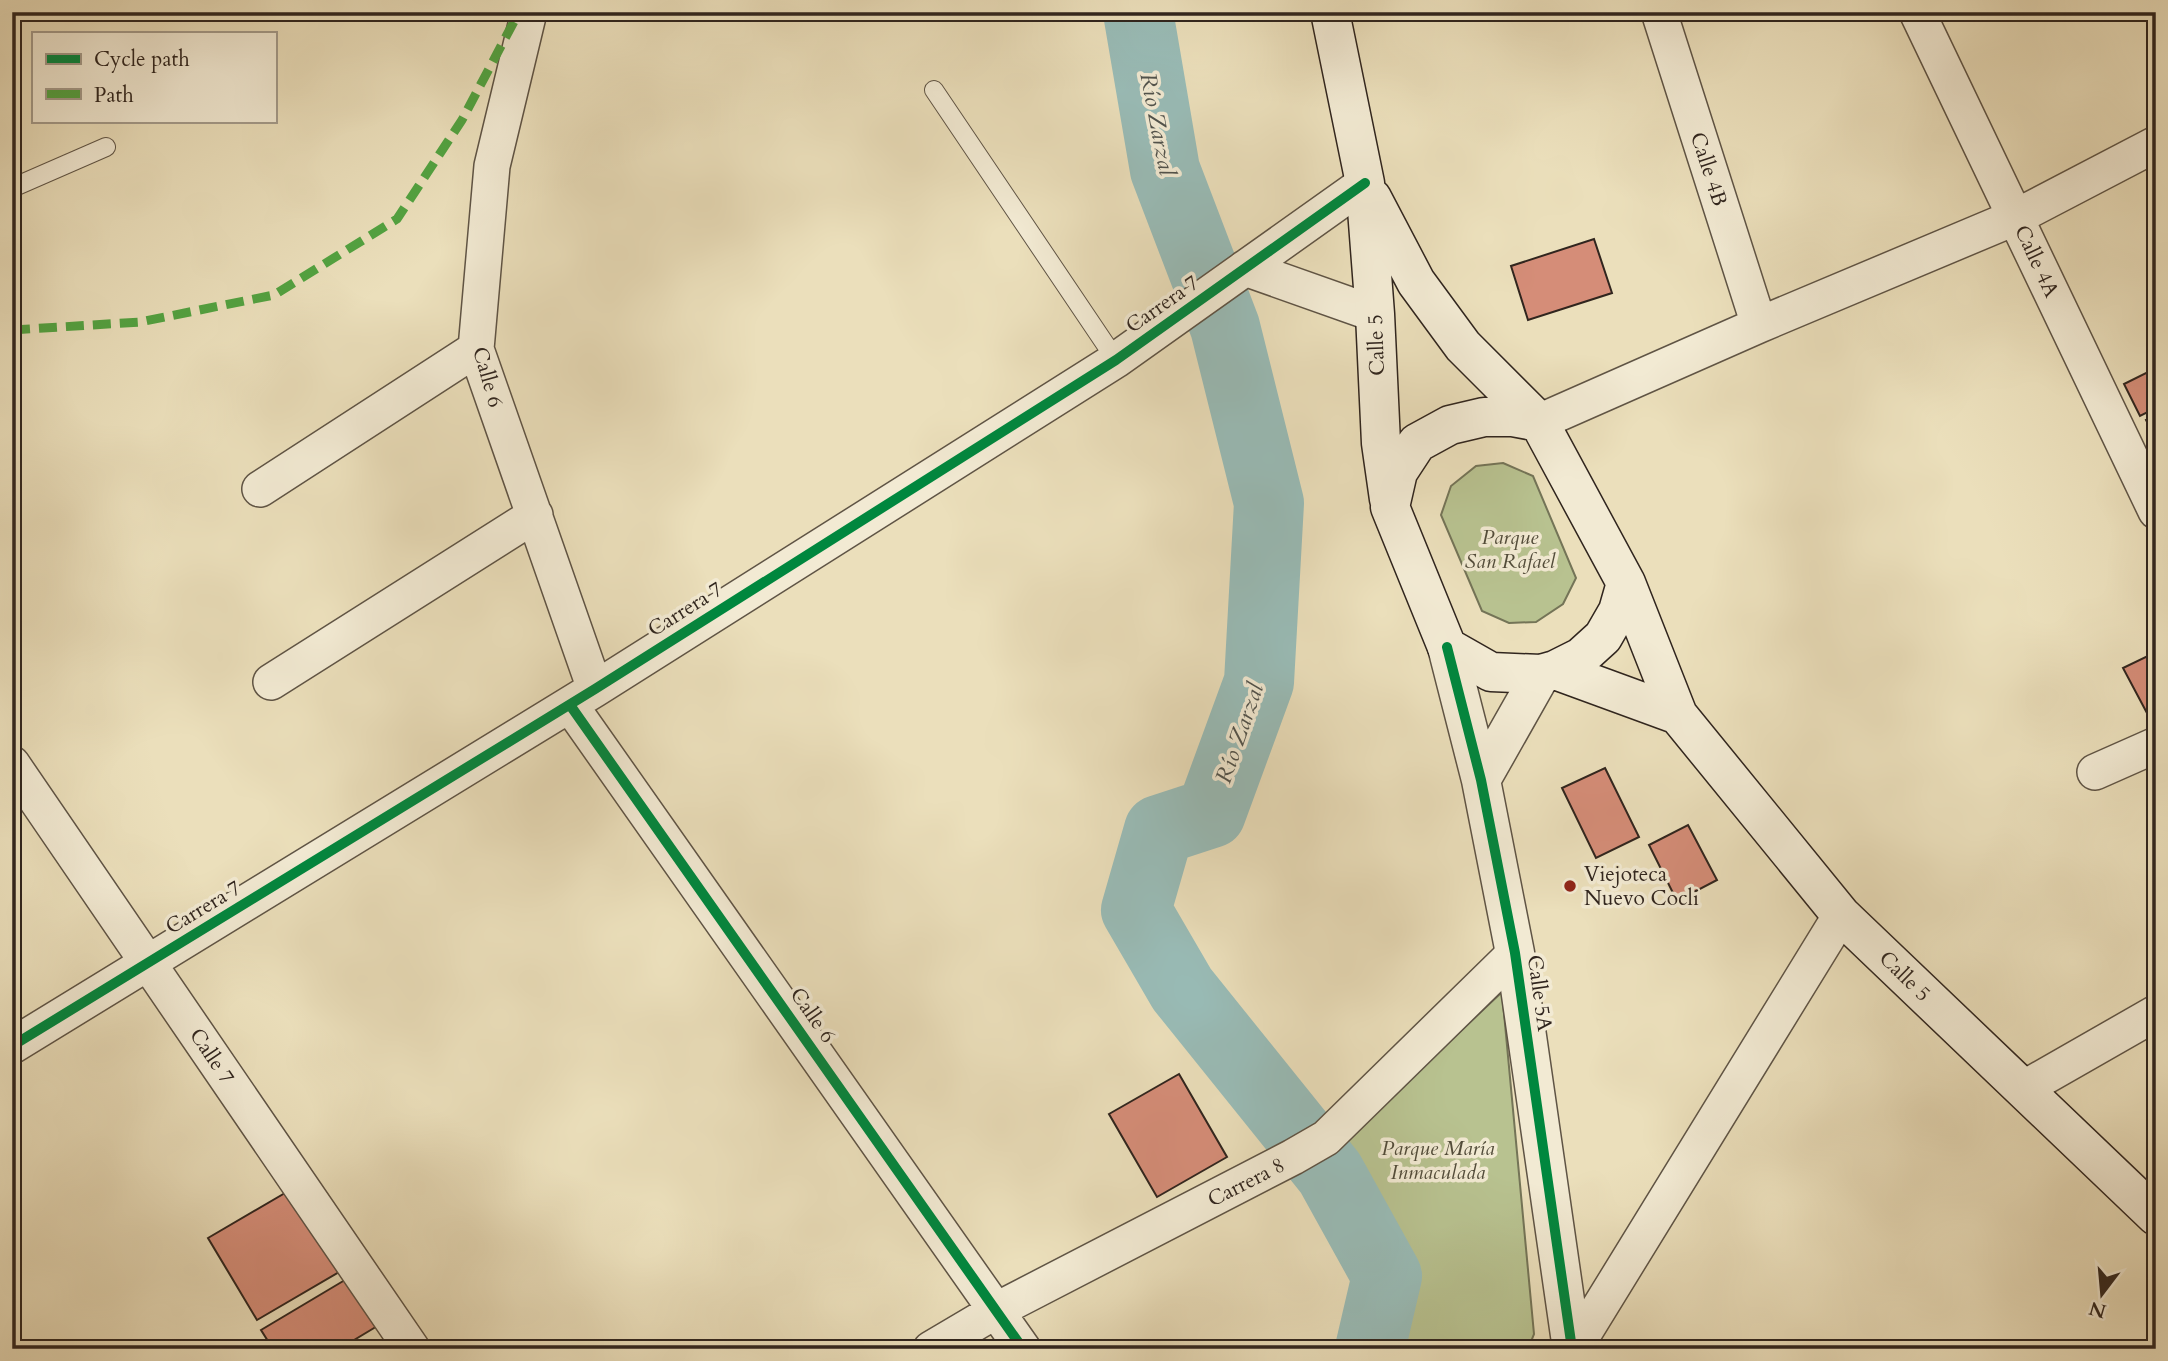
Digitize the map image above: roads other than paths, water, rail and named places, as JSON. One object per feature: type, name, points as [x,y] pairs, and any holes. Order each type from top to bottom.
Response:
[{"type":"main road","name":"Calle 5","points":[[1330,12],[1365,183],[1380,430],[1390,507]]},
{"type":"main road","name":"Calle 5","points":[[1365,183],[1416,282],[1463,346],[1539,422]]},
{"type":"main road","points":[[1481,780],[1548,672],[1581,657],[1603,637],[1618,611],[1626,583],[1539,422],[1513,417],[1484,417],[1450,425],[1418,443],[1398,472],[1390,507],[1447,647],[1490,672],[1548,672],[1678,715]]},
{"type":"main road","name":"Calle 5","points":[[1626,583],[1678,715],[1841,915],[2156,1216]]},
{"type":"main road","name":"Calle 5A","points":[[1447,647],[1481,780],[1515,953],[1573,1349]]},
{"type":"street","name":"Calle 6","points":[[529,12],[492,166],[476,349],[535,515],[583,697],[1023,1349]]},
{"type":"street","name":"Calle 4B","points":[[1659,12],[1759,325]]},
{"type":"street","name":"Calle 4A","points":[[1917,12],[2156,511]]},
{"type":"street","points":[[1539,422],[1759,325],[2016,217],[2156,144]]},
{"type":"street","name":"Carrera 7","points":[[12,1046],[583,697],[1116,360],[1365,183]]},
{"type":"street","points":[[1239,273],[1375,314]]},
{"type":"street","points":[[260,489],[476,349]]},
{"type":"street","points":[[271,682],[535,515]]},
{"type":"street","points":[[2095,772],[2156,745]]},
{"type":"street","name":"Calle 7","points":[[12,764],[412,1349]]},
{"type":"street","points":[[1573,1349],[1841,915]]},
{"type":"street","name":"Carrera 8","points":[[931,1349],[997,1310],[1326,1138],[1515,953]]},
{"type":"street","points":[[2023,1089],[2156,1013]]},
{"type":"lane","points":[[934,90],[1116,360]]},
{"type":"lane","points":[[12,188],[106,147]]},
{"type":"waterway","name":"Río Zarzal","points":[[1138,12],[1165,170],[1225,327],[1269,503],[1259,682],[1211,813],[1159,830],[1136,910],[1182,989],[1330,1173],[1387,1276],[1370,1349]]},
{"type":"place","name":"Viejoteca Nuevo Cocli","points":[[1570,886]]},
{"type":"park label","name":"Parque San Rafael","points":[[1510,549]]},
{"type":"park label","name":"Parque María Inmaculada","points":[[1438,1160]]}]
